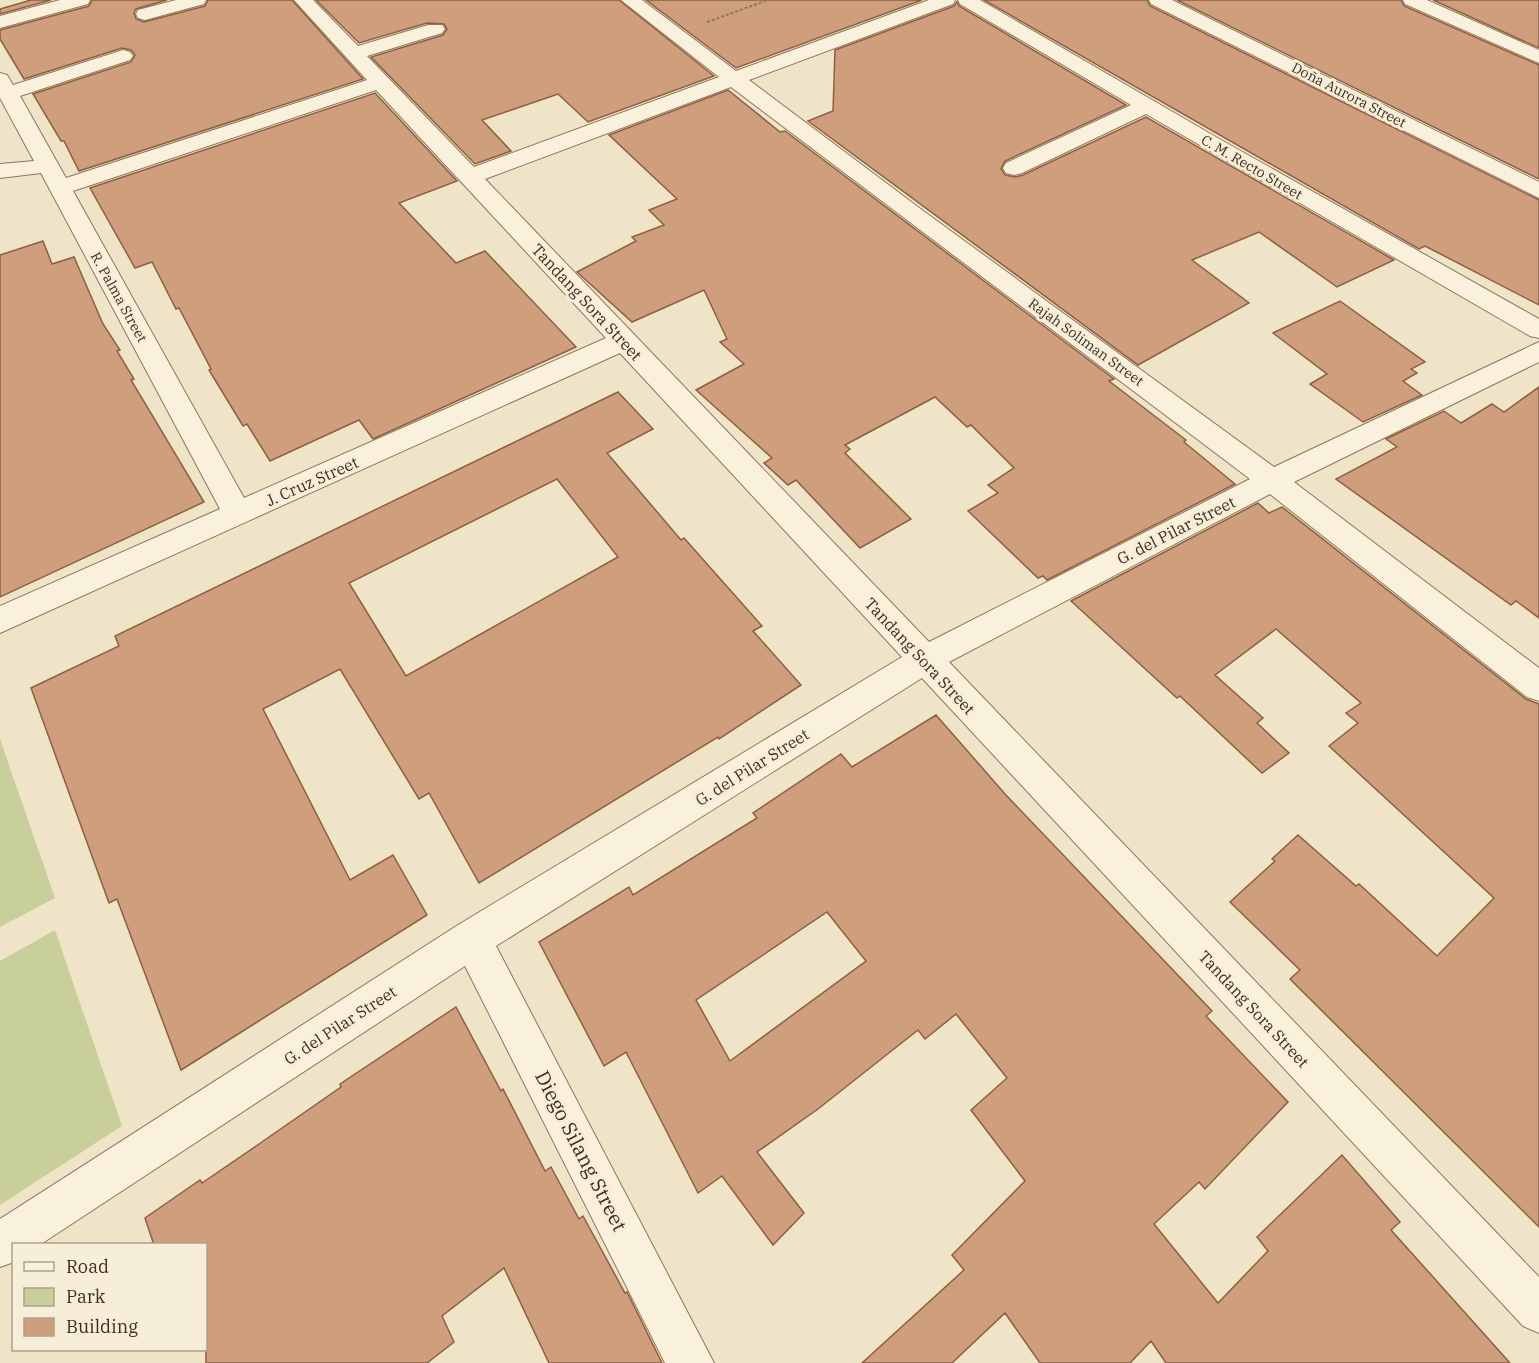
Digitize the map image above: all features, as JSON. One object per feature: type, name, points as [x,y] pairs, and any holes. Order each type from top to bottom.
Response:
[{"type":"street","points":[[0,22],[81,0]]},
{"type":"street","points":[[144,14],[197,0]]},
{"type":"street","name":"Tandang Sora Street","points":[[303,0],[1539,1310]]},
{"type":"street","name":"Rajah Soliman Street","points":[[630,0],[1272,480],[1539,687]]},
{"type":"street","points":[[469,177],[946,0]]},
{"type":"street","name":"C. M. Recto Street","points":[[967,0],[1147,106],[1539,330]]},
{"type":"street","name":"Doña Aurora Street","points":[[1158,0],[1539,191]]},
{"type":"street","points":[[1412,0],[1539,57]]},
{"type":"street","points":[[354,54],[435,29]]},
{"type":"street","points":[[4,86],[123,56]]},
{"type":"street","points":[[0,171],[54,177],[380,82]]},
{"type":"street","name":"R. Palma Street","points":[[4,86],[237,514]]},
{"type":"street","points":[[1014,168],[1147,106]]},
{"type":"street","name":"J. Cruz Street","points":[[0,620],[623,341]]},
{"type":"street","name":"G. del Pilar Street","points":[[0,1245],[472,939],[924,660],[1272,480],[1539,351]]},
{"type":"street","name":"Diego Silang Street","points":[[472,939],[690,1363]]},
{"type":"path","points":[[675,33],[768,0]]},
{"type":"green space","points":[[0,739],[55,898],[0,927]]},
{"type":"green space","points":[[55,930],[122,1126],[0,1205],[0,961]]},
{"type":"building","points":[[31,0],[51,0],[0,14],[0,9]]},
{"type":"building","points":[[92,0],[167,0],[136,9],[134,13],[136,19],[144,22],[205,6],[208,0],[292,0],[363,79],[79,171],[64,141],[61,141],[33,94],[131,62],[135,55],[131,50],[122,48],[24,79],[0,39],[0,30],[89,6]]},
{"type":"building","points":[[316,0],[619,0],[714,76],[588,122],[558,94],[482,120],[511,151],[475,164],[371,57],[443,35],[447,29],[444,24],[427,23],[359,43]]},
{"type":"building","points":[[646,0],[922,0],[736,68]]},
{"type":"building","points":[[984,0],[1147,0],[1150,6],[1539,200],[1539,305],[1425,246],[1419,249]]},
{"type":"building","points":[[1177,0],[1401,0],[1404,6],[1539,65],[1539,179]]},
{"type":"building","points":[[1433,0],[1539,0],[1539,48]]},
{"type":"building","points":[[957,2],[959,6],[1126,105],[1005,161],[1001,169],[1005,175],[1015,177],[1023,175],[1146,117],[1394,260],[1337,287],[1259,232],[1192,260],[1249,303],[1138,365],[808,121],[833,111],[835,50],[954,6]]},
{"type":"building","points":[[728,90],[780,132],[785,131],[1114,379],[1109,381],[1186,440],[1184,442],[1235,484],[1047,580],[1043,576],[1038,578],[968,511],[998,493],[988,485],[1014,468],[971,425],[967,427],[935,397],[845,445],[850,449],[845,453],[911,519],[860,548],[796,480],[788,485],[764,463],[772,458],[696,390],[744,364],[720,342],[727,339],[704,290],[632,322],[577,272],[636,241],[632,237],[664,225],[649,210],[677,199],[609,135]]},
{"type":"building","points":[[375,93],[457,181],[399,203],[456,263],[485,251],[576,347],[373,439],[359,420],[270,461],[247,424],[243,426],[209,370],[211,369],[179,308],[176,309],[152,262],[135,268],[90,188]]},
{"type":"building","points":[[43,241],[52,264],[74,257],[103,324],[120,350],[117,351],[134,379],[131,380],[204,502],[0,597],[0,255]]},
{"type":"building","points":[[1340,301],[1425,362],[1411,369],[1417,373],[1403,381],[1422,395],[1363,422],[1310,384],[1327,374],[1273,333]]},
{"type":"building","points":[[1539,387],[1539,618],[1516,601],[1511,605],[1336,479],[1397,447],[1386,439],[1444,411],[1461,423],[1492,404],[1504,412]]},
{"type":"building","points":[[618,392],[653,429],[607,453],[681,540],[684,538],[762,626],[753,631],[801,685],[719,739],[718,737],[479,883],[429,793],[419,799],[340,669],[263,709],[350,880],[393,855],[427,915],[181,1070],[117,899],[109,903],[31,688],[119,646],[115,636]],"holes":[[[557,479],[618,557],[406,676],[349,583]]]},
{"type":"building","points":[[1258,503],[1269,513],[1282,507],[1526,699],[1539,704],[1539,1227],[1290,979],[1300,970],[1230,902],[1275,861],[1272,859],[1298,835],[1356,886],[1359,884],[1437,956],[1494,898],[1329,746],[1358,723],[1346,713],[1361,703],[1276,629],[1215,675],[1263,718],[1257,723],[1289,753],[1262,773],[1180,696],[1177,698],[1071,601]]},
{"type":"building","points":[[936,715],[1005,794],[1212,1011],[1206,1016],[1288,1102],[1205,1189],[1199,1182],[1154,1224],[1218,1303],[1268,1251],[1257,1237],[1342,1155],[1400,1222],[1391,1230],[1510,1363],[1166,1363],[1151,1341],[1130,1363],[1040,1363],[1005,1313],[952,1363],[862,1363],[964,1270],[952,1255],[1025,1181],[971,1110],[1007,1078],[956,1014],[925,1039],[918,1030],[818,1109],[757,1152],[804,1213],[773,1245],[722,1176],[698,1193],[626,1052],[604,1066],[539,942],[629,887],[633,895],[757,818],[753,813],[841,754],[852,767]],"holes":[[[827,912],[866,961],[730,1061],[696,1000]]]},
{"type":"building","points":[[456,1007],[501,1091],[503,1089],[545,1171],[551,1167],[579,1219],[583,1216],[625,1293],[627,1292],[662,1363],[549,1363],[504,1268],[442,1316],[454,1342],[427,1363],[206,1363],[207,1243],[153,1243],[145,1218],[200,1180],[202,1183],[341,1087],[340,1084]]}]
